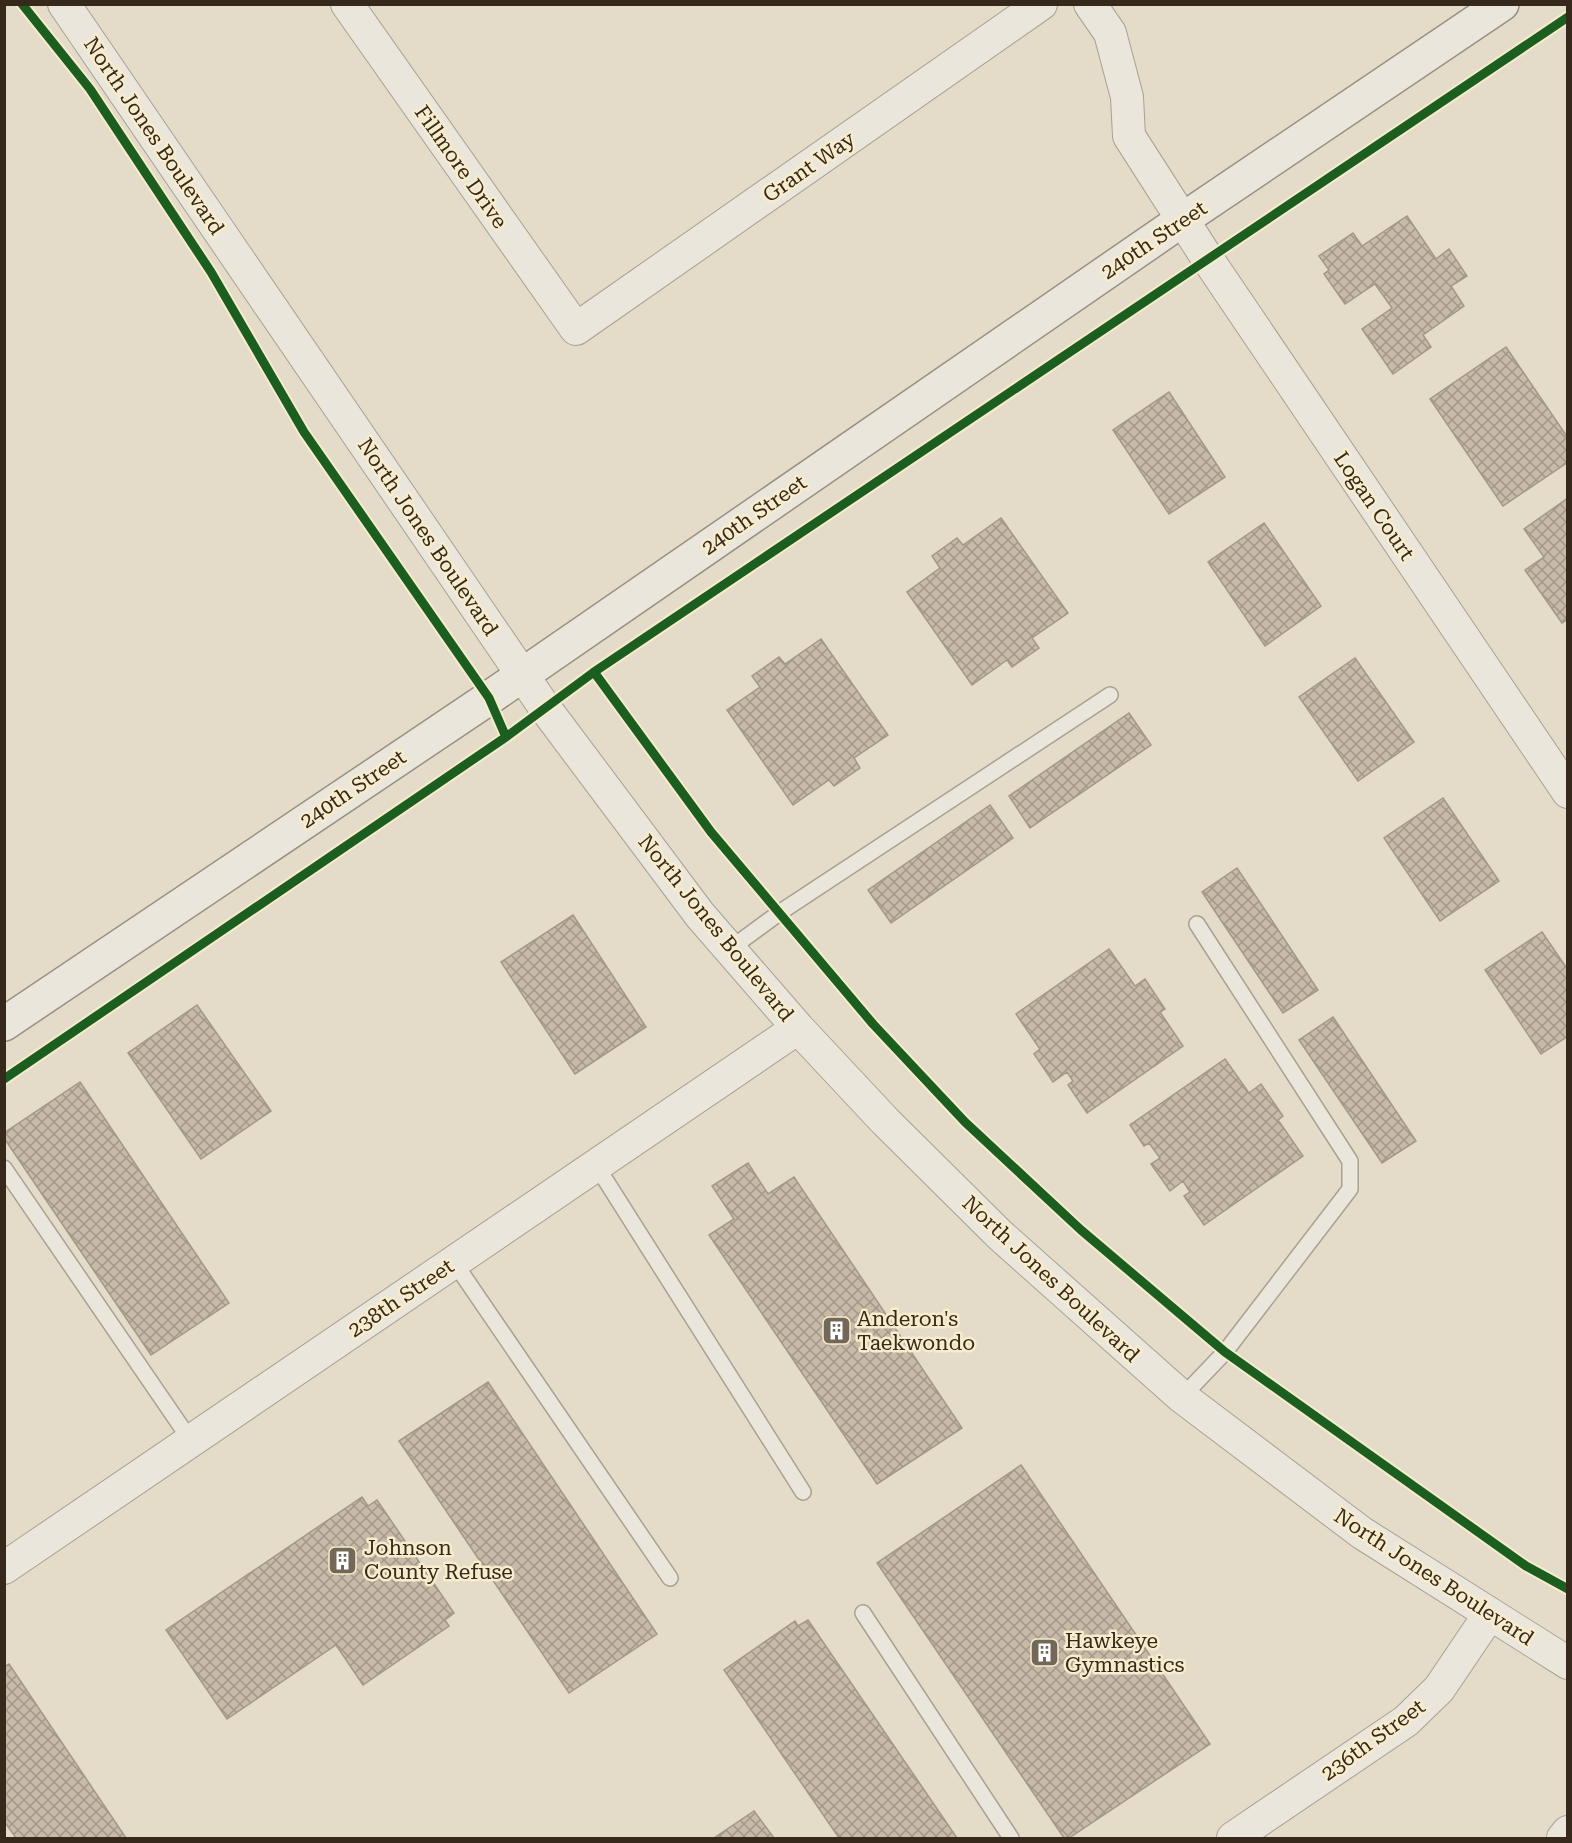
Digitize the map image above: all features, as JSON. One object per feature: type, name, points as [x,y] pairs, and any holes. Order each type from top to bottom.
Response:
[{"type":"street","name":"Fillmore Drive","points":[[347,4],[576,329]]},
{"type":"street","name":"Grant Way","points":[[576,329],[1041,4]]},
{"type":"street","name":"Logan Court","points":[[1090,4],[1110,33],[1127,97],[1129,136],[1182,220],[1568,792]]},
{"type":"street","name":"240th Street","points":[[4,1024],[522,675],[1182,220],[1502,4]]},
{"type":"street","name":"North Jones Boulevard","points":[[65,5],[522,675],[610,797],[730,949],[798,1028],[885,1121],[1000,1235],[1182,1397],[1362,1533],[1568,1663]]},
{"type":"street","name":"238th Street","points":[[4,1568],[798,1028]]},
{"type":"street","name":"236th Street","points":[[1233,1839],[1406,1721],[1439,1689],[1489,1615]]},
{"type":"street","points":[[1563,1839],[1568,1832]]},
{"type":"lane","points":[[730,949],[789,907],[1110,695]]},
{"type":"lane","points":[[1182,1397],[1225,1352],[1350,1189],[1350,1161],[1197,924]]},
{"type":"lane","points":[[596,1165],[803,1492]]},
{"type":"lane","points":[[4,1168],[191,1441]]},
{"type":"lane","points":[[454,1262],[670,1578]]},
{"type":"lane","points":[[863,1613],[1011,1839]]},
{"type":"building","points":[[1407,216],[1436,259],[1449,249],[1467,276],[1451,286],[1464,306],[1423,335],[1431,347],[1393,374],[1362,329],[1392,308],[1375,284],[1345,304],[1324,274],[1329,270],[1319,256],[1353,233],[1362,246]]},
{"type":"building","points":[[1506,347],[1568,438],[1568,462],[1503,506],[1430,399]]},
{"type":"building","points":[[1169,392],[1225,477],[1169,514],[1113,430]]},
{"type":"building","points":[[1568,498],[1568,619],[1562,623],[1525,570],[1544,557],[1524,529]]},
{"type":"building","points":[[1001,518],[1068,613],[1032,638],[1039,648],[1012,667],[1007,660],[972,685],[907,592],[940,568],[932,556],[957,538],[963,545]]},
{"type":"building","points":[[1264,523],[1321,606],[1265,646],[1208,562]]},
{"type":"building","points":[[821,639],[888,735],[854,758],[860,768],[834,786],[829,780],[793,805],[727,710],[760,687],[752,676],[779,657],[785,664]]},
{"type":"building","points":[[1355,658],[1414,742],[1358,781],[1299,697]]},
{"type":"building","points":[[1129,713],[1151,745],[1030,828],[1009,796]]},
{"type":"building","points":[[1443,798],[1499,881],[1440,921],[1384,838]]},
{"type":"building","points":[[990,805],[1013,838],[891,923],[868,890]]},
{"type":"building","points":[[1237,868],[1318,990],[1283,1013],[1202,892]]},
{"type":"building","points":[[573,915],[646,1027],[575,1074],[501,962]]},
{"type":"building","points":[[1542,932],[1568,970],[1568,1036],[1541,1054],[1485,970]]},
{"type":"building","points":[[1109,949],[1135,986],[1145,979],[1165,1009],[1160,1012],[1183,1046],[1087,1113],[1068,1085],[1073,1081],[1067,1072],[1053,1082],[1034,1054],[1040,1049],[1016,1014]]},
{"type":"building","points":[[197,1005],[271,1111],[201,1159],[128,1053]]},
{"type":"building","points":[[1333,1017],[1416,1141],[1382,1163],[1299,1040]]},
{"type":"building","points":[[1225,1059],[1249,1093],[1261,1084],[1283,1116],[1278,1120],[1303,1156],[1204,1225],[1184,1196],[1190,1192],[1183,1181],[1170,1191],[1151,1164],[1160,1158],[1149,1143],[1144,1146],[1130,1125]]},
{"type":"building","points":[[80,1082],[229,1303],[151,1355],[4,1138],[4,1133]]},
{"type":"building","name":"Anderon's Taekwondo","points":[[748,1163],[768,1194],[794,1177],[962,1428],[877,1484],[709,1235],[734,1219],[712,1186]]},
{"type":"building","points":[[488,1382],[657,1634],[569,1693],[399,1441]]},
{"type":"building","name":"Hawkeye Gymnastics","points":[[1021,1465],[1210,1744],[1069,1838],[1064,1838],[877,1563]]},
{"type":"building","name":"Johnson County Refuse","points":[[362,1497],[368,1506],[377,1500],[454,1613],[445,1620],[449,1626],[363,1685],[336,1645],[227,1719],[166,1630]]},
{"type":"building","points":[[808,1620],[957,1838],[839,1838],[724,1670],[795,1621],[798,1626]]},
{"type":"building","points":[[9,1664],[126,1838],[16,1838],[4,1821],[4,1667]]},
{"type":"building","points":[[754,1811],[774,1838],[714,1838]]},
{"type":"cycle path","points":[[22,4],[90,89],[211,272],[304,432],[489,698],[506,737]]},
{"type":"cycle path","points":[[4,1079],[506,737],[594,672],[1568,17]]},
{"type":"cycle path","points":[[594,672],[711,832],[873,1024],[965,1122],[1081,1230],[1225,1352],[1526,1566],[1568,1589]]},
{"type":"place","name":"Anderon's Taekwondo","points":[[836,1331]]},
{"type":"place","name":"Johnson County Refuse","points":[[343,1560]]},
{"type":"place","name":"Hawkeye Gymnastics","points":[[1044,1653]]}]
